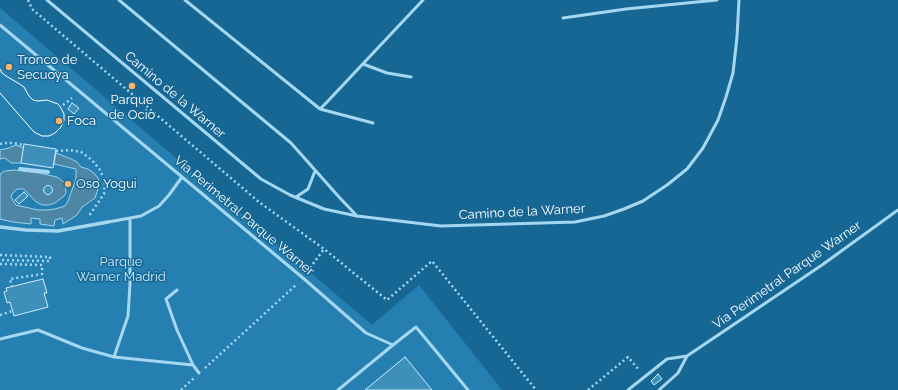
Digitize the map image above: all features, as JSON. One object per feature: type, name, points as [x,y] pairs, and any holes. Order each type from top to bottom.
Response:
[{"type":"street","points":[[20,169],[48,172]]},
{"type":"street","points":[[0,227],[26,230],[58,231],[108,222]]},
{"type":"lane","name":"Camino de la Warner","points":[[46,0],[261,179],[296,198],[324,209],[357,216],[441,226],[575,222],[604,216],[643,201],[667,186],[687,169],[703,148],[718,120],[733,73],[739,0]]},
{"type":"lane","points":[[119,0],[291,143],[357,216]]},
{"type":"lane","points":[[185,0],[320,109],[373,123]]},
{"type":"lane","points":[[320,109],[423,0]]},
{"type":"lane","points":[[563,18],[626,9],[717,0]]},
{"type":"lane","name":"Via Perimetral Parque Warner","points":[[0,25],[303,278],[366,333],[393,345]]},
{"type":"lane","points":[[363,64],[387,73],[411,76]]},
{"type":"lane","points":[[296,198],[308,189],[315,170]]},
{"type":"lane","points":[[108,222],[141,216],[159,206],[182,177]]},
{"type":"lane","name":"Via Perimetral Parque Warner","points":[[687,356],[822,265],[898,210]]},
{"type":"lane","points":[[114,357],[128,316],[130,284],[130,218]]},
{"type":"lane","points":[[177,290],[166,299],[177,330],[193,365],[199,373]]},
{"type":"lane","points":[[338,390],[416,327],[468,390]]},
{"type":"lane","points":[[0,339],[38,330],[82,348],[114,357],[193,365]]},
{"type":"lane","points":[[628,390],[667,359],[687,356]]},
{"type":"lane","points":[[659,390],[678,373],[687,356]]},
{"type":"path","points":[[63,105],[72,98]]},
{"type":"path","points":[[0,144],[14,143],[24,145]]},
{"type":"path","points":[[56,151],[70,150],[81,152],[92,160],[100,170],[105,182],[104,194],[82,226]]},
{"type":"path","points":[[181,390],[303,278],[324,249]]},
{"type":"path","points":[[0,255],[50,257],[50,261],[0,260]]},
{"type":"path","points":[[0,264],[42,265],[42,274],[10,279],[12,287]]},
{"type":"path","points":[[0,315],[12,311]]},
{"type":"path","points":[[588,390],[628,357],[645,376]]},
{"type":"green space","name":"Parque Warner Madrid","points":[[0,8],[372,325],[419,285],[502,390],[0,390]]},
{"type":"shaded area","points":[[16,145],[24,148],[21,163],[11,163],[5,158],[0,159],[0,150]]},
{"type":"shaded area","points":[[56,153],[77,162],[81,167],[94,173],[99,182],[95,198],[82,207],[77,215],[63,224],[62,218],[55,220],[54,226],[40,224],[40,219],[31,218],[31,224],[0,219],[0,175],[5,171],[14,170],[39,173],[57,177],[65,183],[66,193],[64,196],[55,203],[48,205],[42,205],[35,201],[24,189],[17,189],[11,197],[16,205],[38,210],[55,209],[65,206],[76,179],[76,169],[54,164]]},
{"type":"building","points":[[72,103],[79,108],[74,114],[68,109]]},
{"type":"building","points":[[24,144],[56,149],[53,168],[21,163]]},
{"type":"building","points":[[48,185],[53,190],[48,195],[43,190]]},
{"type":"building","points":[[24,192],[28,196],[19,204],[15,200]]},
{"type":"building","points":[[43,279],[47,293],[44,293],[48,307],[14,316],[10,302],[7,303],[4,292],[7,291],[6,288]]},
{"type":"building","points":[[405,357],[432,390],[365,390]]},
{"type":"building","points":[[658,374],[662,379],[654,385],[651,381]]},
{"type":"tram line","points":[[0,69],[2,73],[24,87],[33,100],[47,100],[58,104],[64,114],[64,120],[61,127],[49,136],[42,136],[34,132],[0,93]]},
{"type":"place","name":"Tronco de Secuoya","points":[[9,67]]},
{"type":"place","name":"Parque de Ocio","points":[[132,86]]},
{"type":"place","name":"Foca","points":[[59,121]]},
{"type":"place","name":"Oso Yogui","points":[[68,184]]}]
